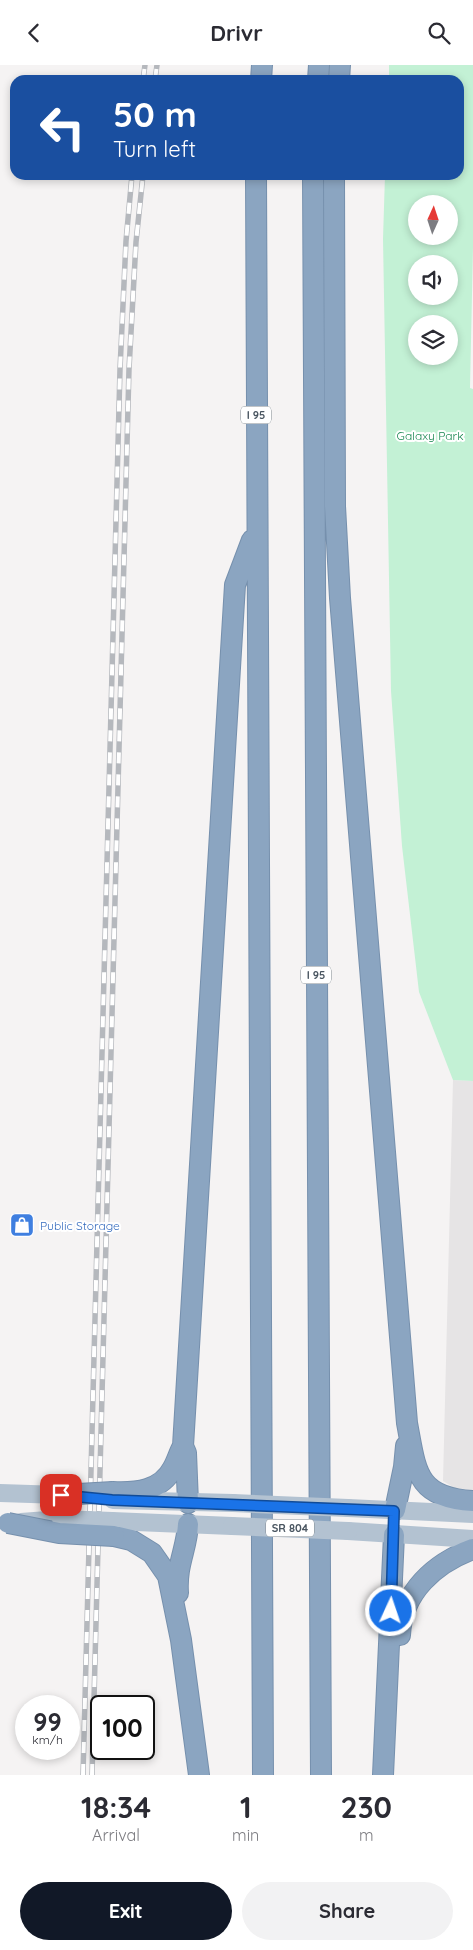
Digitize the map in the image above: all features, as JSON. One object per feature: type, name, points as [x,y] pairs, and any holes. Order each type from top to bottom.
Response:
[{"type":"highway","name":"I 95","points":[[256,180],[263,1775]]},
{"type":"highway","name":"I 95","points":[[313,180],[321,1775]]},
{"type":"highway","points":[[334,180],[334,463],[340,598],[407,1423],[414,1465],[427,1485],[443,1497],[473,1501]]},
{"type":"highway","points":[[61,1495],[113,1496],[143,1491],[158,1485],[170,1474],[183,1446],[235,585],[257,526]]},
{"type":"highway","points":[[394,1511],[405,1459],[407,1423]]},
{"type":"highway","points":[[183,1446],[186,1453],[188,1503]]},
{"type":"highway","points":[[4,1523],[59,1533],[113,1528],[152,1553],[164,1568],[181,1640],[199,1775]]},
{"type":"highway","points":[[181,1640],[177,1570],[187,1538],[188,1524]]},
{"type":"highway","points":[[383,1775],[394,1535]]},
{"type":"highway","points":[[386,1709],[399,1651],[401,1621],[407,1603],[420,1584],[437,1567],[455,1556],[473,1549]]},
{"type":"main road","points":[[0,1493],[61,1495]]},
{"type":"main road","name":"SR 804","points":[[113,1496],[188,1503],[233,1503],[473,1514]]},
{"type":"main road","points":[[188,1503],[188,1524]]},
{"type":"main road","points":[[394,1511],[394,1535]]},
{"type":"main road","name":"SR 804","points":[[113,1528],[188,1524],[473,1539]]},
{"type":"shaded area","points":[[453,1080],[473,1081],[473,1491],[458,1490],[443,1481]]},
{"type":"green space","name":"Galaxy Park","points":[[389,65],[473,65],[473,247],[470,388],[473,389],[473,1081],[453,1080],[419,992],[402,846],[391,691],[383,239],[385,180],[464,180],[464,75],[389,75]]},
{"type":"railway","points":[[144,75],[145,65]]},
{"type":"railway","points":[[156,75],[157,65]]},
{"type":"railway","points":[[83,1775],[120,369],[126,241],[132,180]]},
{"type":"railway","points":[[92,1775],[129,369],[136,242],[142,180]]},
{"type":"place","name":"Public Storage","points":[[22,1225]]},
{"type":"route","points":[[61,1495],[112,1500],[233,1503],[394,1511],[391,1611]]}]
